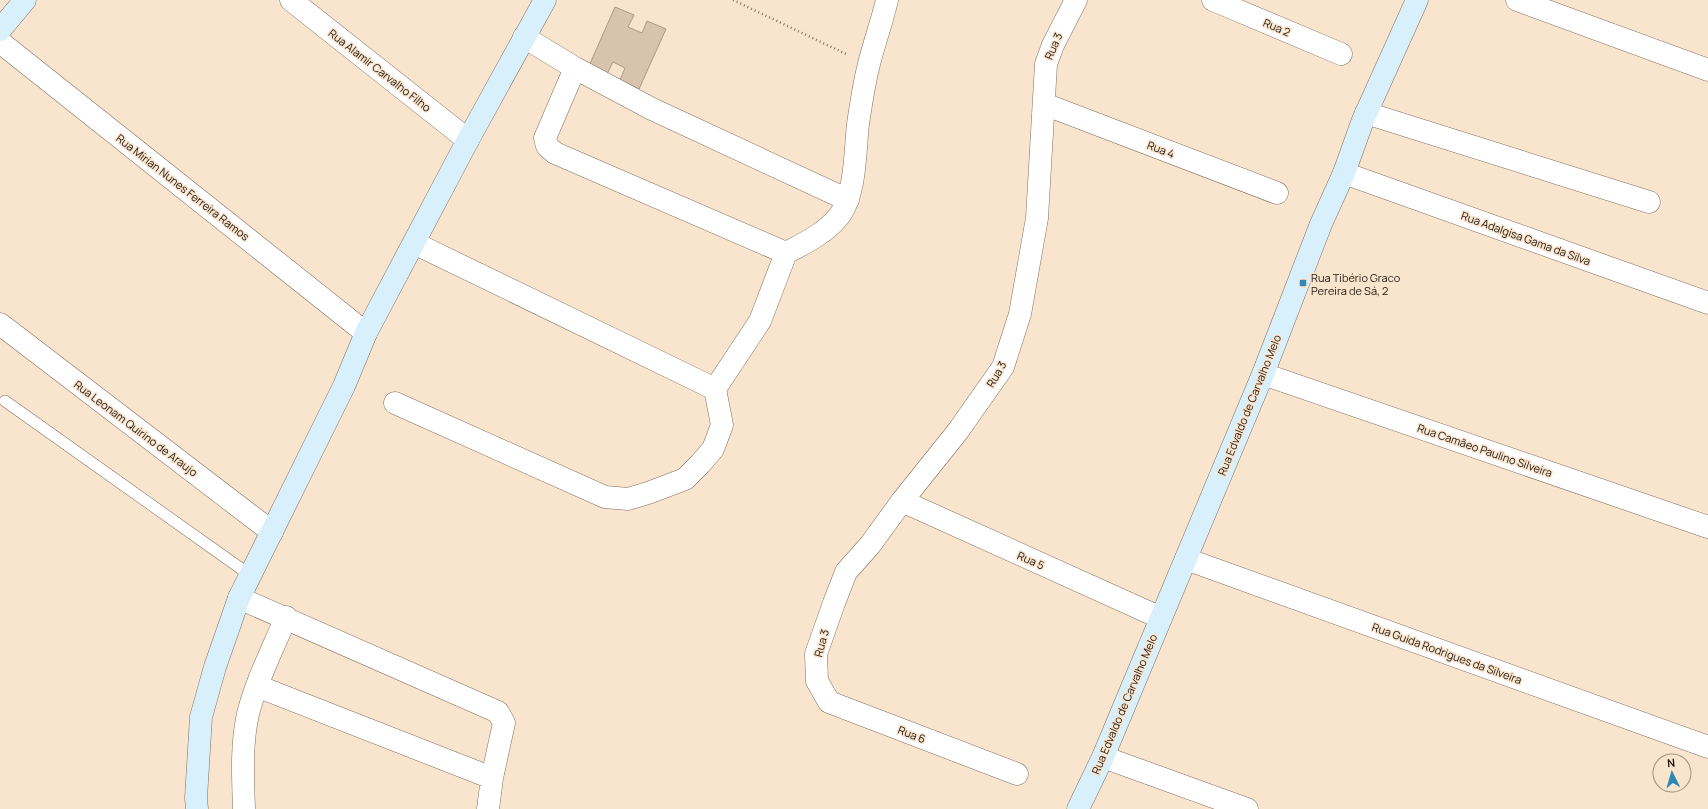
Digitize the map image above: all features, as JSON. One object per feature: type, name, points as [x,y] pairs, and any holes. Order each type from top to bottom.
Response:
[{"type":"street","points":[[0,30],[24,0]]},
{"type":"street","name":"Rua Alamir Carvalho Filho","points":[[291,0],[468,140]]},
{"type":"street","points":[[197,809],[196,798],[201,717],[215,667],[239,598],[344,386],[366,333],[468,140],[545,0]]},
{"type":"street","points":[[395,403],[605,498],[628,499],[685,479],[713,449],[722,426],[715,390],[760,321],[786,253],[821,233],[839,215],[848,200],[858,123],[869,64],[883,20],[887,0]]},
{"type":"street","name":"Rua 3","points":[[817,681],[816,654],[846,572],[870,545],[902,501],[958,431],[1003,367],[1020,314],[1035,233],[1046,64],[1053,44],[1076,0]]},
{"type":"street","name":"Rua 2","points":[[1213,0],[1341,54]]},
{"type":"street","name":"Rua Edvaldo de Carvalho Melo","points":[[1078,809],[1103,756],[1263,374],[1321,224],[1344,173],[1366,113],[1417,0]]},
{"type":"street","points":[[1517,0],[1708,70]]},
{"type":"street","points":[[524,37],[575,68],[652,109],[848,200]]},
{"type":"street","name":"Rua Mirian Nunes Ferreira Ramos","points":[[0,42],[366,333]]},
{"type":"street","points":[[575,68],[545,138],[547,146],[555,153],[786,253]]},
{"type":"street","name":"Rua 4","points":[[1044,104],[1277,193]]},
{"type":"street","points":[[1366,113],[1649,202]]},
{"type":"street","name":"Rua Adalgisa Gama da Silva","points":[[1344,173],[1708,303]]},
{"type":"street","points":[[414,243],[715,390]]},
{"type":"street","name":"Rua Leonam Quirino de Araujo","points":[[0,324],[272,532]]},
{"type":"street","name":"Rua Camãeo Paulino Silveira","points":[[1263,374],[1708,527]]},
{"type":"street","name":"Rua 5","points":[[902,501],[1161,618]]},
{"type":"street","name":"Rua Guida Rodrigues da Silveira","points":[[1186,559],[1708,747]]},
{"type":"street","points":[[239,598],[286,617],[498,712],[504,723],[492,778],[488,809]]},
{"type":"street","points":[[244,809],[243,748],[248,715],[257,686],[286,617]]},
{"type":"street","name":"Rua 6","points":[[817,681],[829,702],[1017,774]]},
{"type":"street","points":[[257,686],[492,778]]},
{"type":"street","points":[[1103,756],[1247,809]]},
{"type":"lane","points":[[5,401],[250,575]]},
{"type":"path","points":[[733,0],[869,64]]},
{"type":"building","points":[[615,7],[634,15],[628,27],[642,33],[647,21],[666,29],[639,89],[620,80],[625,68],[613,62],[607,74],[589,66]]},
{"type":"place","name":"Rua Tibério Graco Pereira de Sá, 2","points":[[1303,283]]}]
